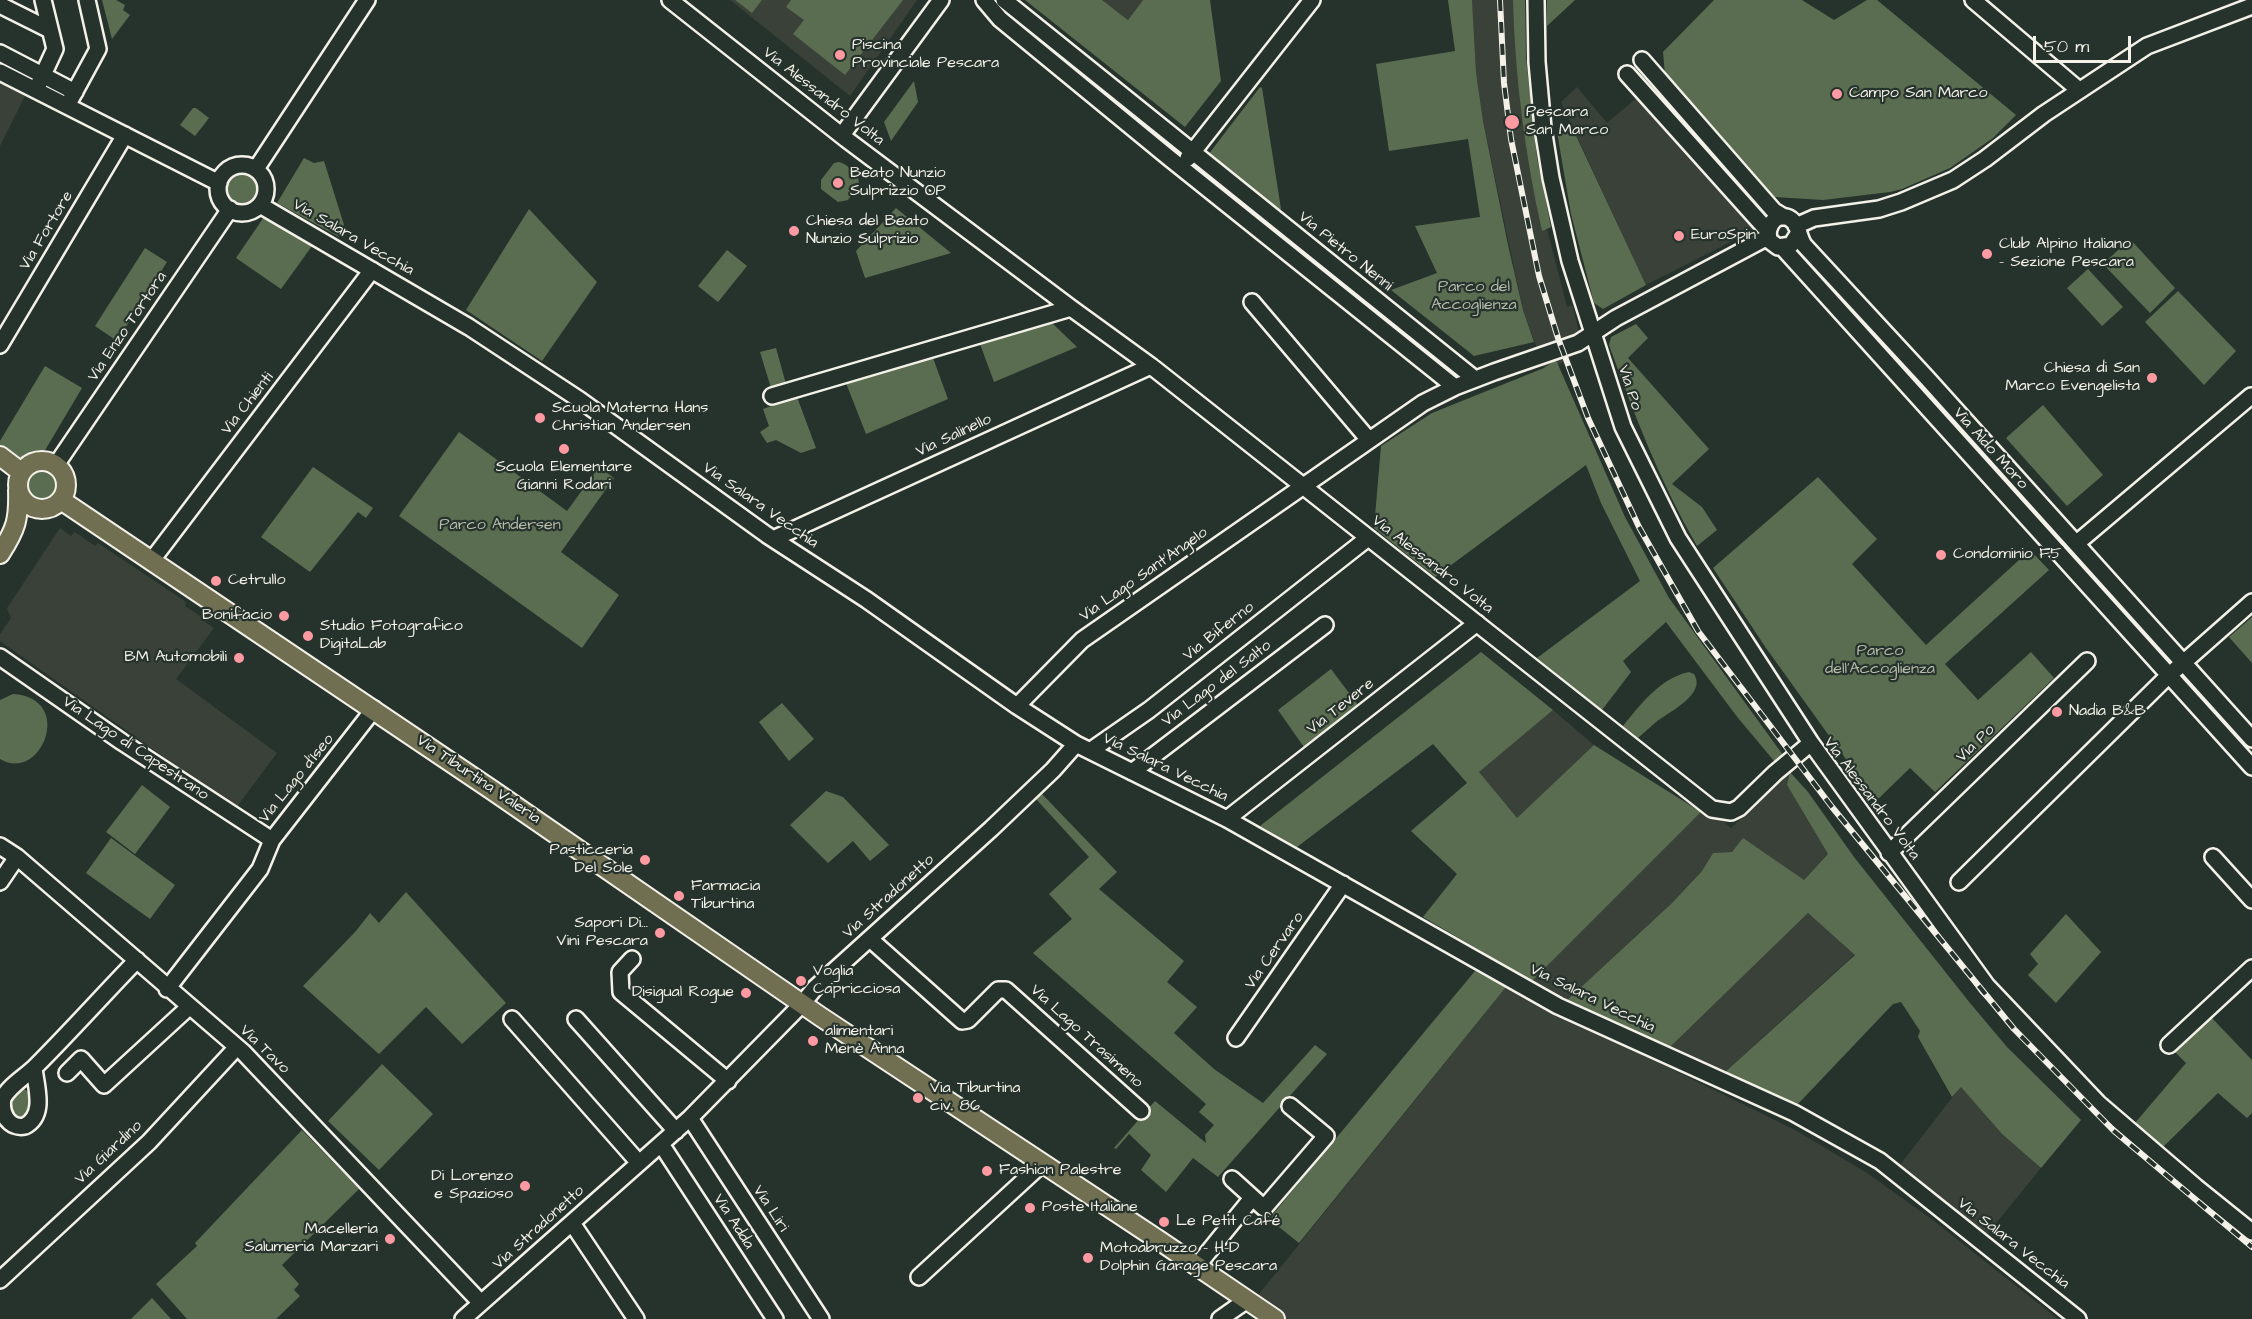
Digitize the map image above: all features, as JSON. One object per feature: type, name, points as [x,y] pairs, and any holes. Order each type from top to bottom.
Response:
[{"type":"main road","points":[[0,456],[20,480],[20,495],[30,506],[37,509],[56,504]]},
{"type":"main road","points":[[0,554],[15,531],[20,480],[31,463],[44,460],[56,465],[61,469],[66,482],[64,495],[56,504],[15,531]]},
{"type":"main road","name":"Via Tiburtina Valeria","points":[[56,504],[152,560],[802,1004],[1275,1319]]},
{"type":"street","points":[[36,90],[55,49],[43,0]]},
{"type":"street","points":[[67,106],[98,49],[87,0]]},
{"type":"street","points":[[256,169],[367,0]]},
{"type":"street","name":"Via Alessandro Volta","points":[[670,0],[842,135],[1151,366],[1712,809],[1731,812],[1739,808],[1775,773],[1811,743],[1987,986],[2098,1103],[2252,1232]]},
{"type":"street","points":[[842,135],[941,0]]},
{"type":"street","points":[[984,0],[1000,20],[1455,387]]},
{"type":"street","name":"Via Pietro Nenni","points":[[1004,0],[1475,379]]},
{"type":"street","points":[[1181,167],[1312,0]]},
{"type":"street","name":"Via Po","points":[[1536,0],[1540,94],[1550,169],[1570,261],[1623,427],[1678,538],[1811,743]]},
{"type":"street","points":[[1973,0],[2079,90]]},
{"type":"street","points":[[0,5],[50,30]]},
{"type":"street","points":[[1302,487],[1423,403],[1475,379],[1575,344],[1616,318],[1768,233],[1775,219],[1793,226],[1814,218],[1879,208],[1901,202],[1953,180],[2079,90],[2147,46],[2251,6]]},
{"type":"street","points":[[0,53],[75,92]]},
{"type":"street","name":"Via Aldo Moro","points":[[1642,60],[1774,211],[1793,226],[1804,245],[2077,543],[2252,739]]},
{"type":"street","points":[[0,72],[219,183]]},
{"type":"street","points":[[1627,74],[1768,233],[1774,245],[1783,248],[1791,245],[1793,226]]},
{"type":"street","name":"Via Fortore","points":[[0,345],[125,135]]},
{"type":"street","points":[[242,165],[256,169],[266,186],[264,199],[260,205],[246,212],[230,209],[220,198],[219,183],[227,170],[242,165]]},
{"type":"street","name":"Via Salara Vecchia","points":[[260,205],[469,327],[580,400],[773,539],[867,600],[1017,706],[1083,747],[1227,819],[1558,1006],[1794,1113],[1880,1161],[2078,1319]]},
{"type":"street","name":"Via Enzo Tortora","points":[[56,465],[230,209]]},
{"type":"street","name":"Via Aldo Moro","points":[[1783,248],[2252,767]]},
{"type":"street","name":"Via Chienti","points":[[152,560],[372,270]]},
{"type":"street","points":[[1252,302],[1369,440]]},
{"type":"street","points":[[772,396],[1071,308]]},
{"type":"street","name":"Via Salinello","points":[[773,539],[1151,366]]},
{"type":"street","points":[[2077,543],[2251,396]]},
{"type":"street","name":"Via Lago Sant'Angelo","points":[[1017,706],[1082,640],[1302,487]]},
{"type":"street","name":"Via Biferno","points":[[1083,747],[1149,710],[1368,538]]},
{"type":"street","points":[[1959,882],[2169,675],[2252,602]]},
{"type":"street","name":"Via Tevere","points":[[1227,819],[1477,622]]},
{"type":"street","name":"Via Lago del Salto","points":[[1132,772],[1325,625]]},
{"type":"street","name":"Via Lago di Capestrano","points":[[0,657],[122,742],[272,840]]},
{"type":"street","name":"Via Po","points":[[1889,853],[2087,661]]},
{"type":"street","name":"Via Lago d'Iseo","points":[[167,988],[260,869],[272,840],[374,710]]},
{"type":"street","name":"Via Stradonetto","points":[[463,1319],[676,1131],[728,1081],[836,968],[1053,770],[1083,747]]},
{"type":"street","name":"Via Tavo","points":[[0,846],[17,857],[237,1047],[412,1227],[481,1303]]},
{"type":"street","points":[[0,882],[17,857]]},
{"type":"street","points":[[2213,857],[2252,900]]},
{"type":"street","name":"Via Cervaro","points":[[1236,1038],[1343,884]]},
{"type":"street","name":"Via Lago Trasimeno","points":[[870,939],[962,1021],[968,1020],[998,990],[1006,990],[1141,1111]]},
{"type":"street","points":[[632,959],[620,972],[621,992],[728,1081]]},
{"type":"street","points":[[34,1068],[137,960]]},
{"type":"street","points":[[2169,1045],[2252,968]]},
{"type":"street","points":[[67,1073],[81,1059],[104,1085],[189,1007]]},
{"type":"street","points":[[512,1019],[639,1163]]},
{"type":"street","points":[[576,1019],[676,1131]]},
{"type":"street","name":"Via Giardino","points":[[0,1280],[149,1142],[237,1047]]},
{"type":"street","points":[[1232,1179],[1264,1208],[1326,1136],[1290,1106]]},
{"type":"street","name":"Via Liri","points":[[690,1118],[821,1319]]},
{"type":"street","name":"Via Adda","points":[[661,1144],[775,1319]]},
{"type":"street","points":[[920,1277],[1043,1163]]},
{"type":"street","points":[[1197,1266],[1252,1198]]},
{"type":"street","points":[[572,1223],[635,1318]]},
{"type":"street","points":[[1220,1319],[1247,1300]]},
{"type":"shaded area","points":[[730,0],[917,0],[850,96]]},
{"type":"shaded area","points":[[1102,0],[1143,0],[1128,20]]},
{"type":"shaded area","points":[[1472,0],[1525,0],[1526,58],[1537,158],[1551,227],[1547,229],[1567,307],[1572,305],[1580,335],[1566,340],[1571,357],[1558,365],[1556,361],[1544,368],[1523,310],[1483,121],[1476,72]]},
{"type":"shaded area","points":[[1665,74],[1775,197],[1754,230],[1646,285],[1561,102],[1577,87],[1607,123]]},
{"type":"shaded area","points":[[0,80],[26,94],[0,146]]},
{"type":"shaded area","points":[[60,528],[71,536],[75,532],[95,546],[98,543],[186,602],[185,606],[214,628],[176,679],[277,753],[236,808],[0,641],[0,634],[11,618],[7,608]]},
{"type":"shaded area","points":[[1553,710],[1594,745],[1517,819],[1478,772]]},
{"type":"shaded area","points":[[1790,772],[1787,785],[1828,854],[1803,881],[1733,852],[1713,853],[1702,871],[1672,903],[1565,1002],[1532,981],[1701,812],[1724,822],[1731,828]]},
{"type":"shaded area","points":[[1808,913],[1855,954],[1724,1073],[1669,1048]]},
{"type":"shaded area","points":[[1506,987],[1797,1131],[1867,1173],[1930,1218],[2058,1319],[1284,1319],[1255,1299]]},
{"type":"shaded area","points":[[1961,1086],[2002,1134],[2041,1168],[1984,1238],[1896,1170]]},
{"type":"green space","points":[[102,0],[116,0],[125,5],[123,10],[130,15],[112,39]]},
{"type":"green space","points":[[735,0],[762,0],[752,13]]},
{"type":"green space","name":"Piscina Provinciale Pescara","points":[[791,0],[903,0],[845,75],[793,34],[804,20],[786,7]]},
{"type":"green space","points":[[1025,0],[1102,0],[1128,20],[1143,0],[1210,0],[1221,81],[1185,127]]},
{"type":"green space","name":"Parco del Accoglienza","points":[[1448,0],[1472,0],[1476,72],[1483,121],[1523,310],[1534,342],[1474,356],[1391,290],[1437,273],[1415,226],[1480,217],[1468,139],[1389,151],[1376,64],[1455,51]]},
{"type":"green space","points":[[1513,0],[1525,0],[1526,58],[1537,158],[1551,227],[1542,231],[1522,116]]},
{"type":"green space","points":[[1547,0],[1575,0],[1547,26]]},
{"type":"green space","name":"Campo San Marco","points":[[1714,0],[1802,0],[1834,20],[1867,0],[1877,0],[2016,115],[1993,138],[1950,168],[1902,189],[1823,200],[1775,197],[1665,74],[1663,52]]},
{"type":"green space","points":[[914,81],[918,102],[891,141],[884,122]]},
{"type":"green space","points":[[1260,87],[1262,88],[1281,209],[1278,211],[1208,155]]},
{"type":"green space","points":[[193,108],[209,118],[195,136],[180,125]]},
{"type":"green space","points":[[1571,125],[1646,285],[1603,309],[1594,303],[1571,214],[1557,132]]},
{"type":"green space","points":[[304,158],[314,163],[324,161],[344,225],[339,237],[277,203]]},
{"type":"green space","points":[[839,162],[852,170],[859,183],[848,200],[838,202],[821,189],[821,180],[834,163]]},
{"type":"green space","points":[[242,170],[254,176],[260,188],[254,200],[242,206],[230,200],[224,188],[230,176]]},
{"type":"green space","points":[[896,208],[951,253],[865,278],[856,251]]},
{"type":"green space","points":[[529,209],[597,282],[542,361],[466,310]]},
{"type":"green space","points":[[264,217],[312,246],[281,289],[236,258]]},
{"type":"green space","points":[[2130,239],[2175,288],[2150,313],[2103,264]]},
{"type":"green space","points":[[145,248],[167,262],[117,341],[95,326]]},
{"type":"green space","points":[[727,250],[747,266],[718,302],[698,286]]},
{"type":"green space","points":[[2088,269],[2123,307],[2102,326],[2067,288]]},
{"type":"green space","points":[[2178,291],[2236,351],[2204,385],[2145,322]]},
{"type":"green space","points":[[1051,322],[1077,347],[994,382],[980,344]]},
{"type":"green space","points":[[1636,324],[1648,338],[1628,358],[1709,449],[1672,484],[1702,507],[1717,530],[1697,546],[1648,447],[1609,345],[1611,337]]},
{"type":"green space","points":[[776,348],[786,384],[771,388],[760,352]]},
{"type":"green space","points":[[933,358],[948,399],[866,434],[846,383]]},
{"type":"green space","points":[[1556,360],[1625,517],[1669,598],[1783,755],[1775,762],[1738,718],[1666,622],[1623,661],[1631,672],[1602,710],[1537,658],[1640,581],[1601,503],[1586,465],[1435,577],[1374,528],[1381,446],[1432,413],[1544,368]]},
{"type":"green space","points":[[45,366],[82,388],[41,457],[23,464],[0,446],[0,441]]},
{"type":"green space","points":[[797,397],[816,448],[801,453],[776,440],[767,443],[760,432],[769,426],[763,409]]},
{"type":"green space","points":[[2043,405],[2103,475],[2067,506],[2006,438]]},
{"type":"green space","name":"Parco Andersen","points":[[459,432],[567,511],[599,467],[614,478],[561,552],[619,595],[582,648],[399,516]]},
{"type":"green space","points":[[43,467],[55,473],[61,485],[55,497],[43,503],[31,497],[25,485],[31,473]]},
{"type":"green space","points":[[313,467],[373,508],[366,518],[358,512],[310,572],[261,537]]},
{"type":"green space","name":"Parco dell'Accoglienza","points":[[1818,477],[1877,539],[1852,564],[1926,645],[2030,550],[2049,570],[1945,664],[1978,700],[2031,652],[2054,678],[1935,792],[1910,768],[1876,801],[1766,648],[1713,568]]},
{"type":"green space","points":[[2252,617],[2252,663],[2229,637]]},
{"type":"green space","points":[[1481,652],[1553,710],[1479,772],[1517,818],[1594,745],[1701,812],[1532,981],[1423,917],[1457,874],[1411,831],[1467,783],[1433,744],[1297,847],[1260,826]]},
{"type":"green space","points":[[1331,669],[1361,709],[1306,750],[1278,710]]},
{"type":"green space","points":[[1689,672],[1694,674],[1697,681],[1695,689],[1685,702],[1638,738],[1623,726],[1660,686]]},
{"type":"green space","points":[[13,694],[32,699],[43,709],[47,723],[46,737],[39,750],[28,760],[15,764],[0,759],[0,700]]},
{"type":"green space","points":[[782,703],[814,739],[789,761],[759,722]]},
{"type":"green space","points":[[1790,772],[1808,792],[1854,857],[1970,1003],[2007,1047],[2081,1120],[2041,1168],[2002,1134],[1961,1087],[1952,1097],[1918,1037],[1920,1031],[1901,1002],[1893,1004],[1797,1105],[1724,1073],[1855,955],[1808,913],[1669,1048],[1565,1002],[1672,903],[1702,871],[1713,853],[1732,852],[1743,838],[1804,880],[1828,854],[1787,785]]},
{"type":"green space","points":[[142,785],[170,807],[135,854],[106,832]]},
{"type":"green space","points":[[826,791],[843,797],[889,845],[870,861],[853,841],[828,863],[790,825]]},
{"type":"green space","points":[[1042,794],[1117,872],[1099,889],[1184,961],[1167,982],[1197,1007],[1174,1033],[1214,1069],[1263,1103],[1315,1045],[1327,1054],[1218,1177],[1193,1158],[1166,1192],[1141,1170],[1151,1155],[1129,1134],[1116,1149],[1114,1148],[1155,1101],[1206,1143],[1205,1135],[1214,1125],[1199,1112],[1206,1104],[1033,953],[1072,919],[1049,894],[1089,857],[1036,799]]},
{"type":"green space","points":[[111,838],[175,885],[150,919],[86,873]]},
{"type":"green space","points":[[406,892],[506,1003],[462,1044],[426,1007],[379,1054],[303,986],[356,931],[370,913],[379,923]]},
{"type":"green space","points":[[2066,914],[2101,952],[2056,1003],[2028,975],[2038,964],[2030,954]]},
{"type":"green space","points":[[1475,971],[1506,987],[1299,1243],[1269,1219]]},
{"type":"green space","points":[[2209,1015],[2252,1060],[2252,1113],[2247,1118],[2218,1093],[2162,1148],[2135,1123],[2186,1063],[2173,1050]]},
{"type":"green space","points":[[382,1064],[433,1114],[379,1170],[328,1121]]},
{"type":"green space","points":[[23,1088],[28,1092],[29,1112],[22,1118],[16,1118],[13,1117],[7,1105],[18,1089]]},
{"type":"green space","points":[[302,1130],[359,1189],[282,1265],[299,1284],[294,1290],[300,1296],[276,1319],[187,1319],[156,1284],[197,1246],[195,1243]]},
{"type":"green space","points":[[152,1298],[171,1319],[131,1319]]},
{"type":"railway","points":[[1500,0],[1504,83],[1511,139],[1539,276],[1558,338],[1588,418],[1639,527],[1698,631],[1832,807],[2014,1029],[2114,1131],[2252,1247]]},
{"type":"place","name":"Piscina Provinciale Pescara","points":[[840,55]]},
{"type":"place","name":"Campo San Marco","points":[[1837,94]]},
{"type":"place","name":"Pescara San Marco","points":[[1512,122]]},
{"type":"place","name":"Beato Nunzio Sulprizzio OP","points":[[838,183]]},
{"type":"place","name":"Chiesa del Beato Nunzio Sulprizio","points":[[794,231]]},
{"type":"place","name":"EuroSpin","points":[[1679,236]]},
{"type":"place","name":"Club Alpino Italiano - Sezione Pescara","points":[[1987,254]]},
{"type":"place","name":"Chiesa di San Marco Evengelista","points":[[2152,378]]},
{"type":"place","name":"Scuola Materna Hans Christian Andersen","points":[[540,418]]},
{"type":"place","name":"Scuola Elementare Gianni Rodari","points":[[564,449]]},
{"type":"place","name":"Condominio F5","points":[[1941,555]]},
{"type":"place","name":"Cetrullo","points":[[216,581]]},
{"type":"place","name":"Bonifacio","points":[[284,616]]},
{"type":"place","name":"Studio Fotografico DigitaLab","points":[[308,636]]},
{"type":"place","name":"BM Automobili","points":[[239,658]]},
{"type":"place","name":"Nadia B&B","points":[[2057,712]]},
{"type":"place","name":"Pasticceria Del Sole","points":[[645,860]]},
{"type":"place","name":"Farmacia Tiburtina","points":[[679,896]]},
{"type":"place","name":"Sapori Di... Vini Pescara","points":[[660,933]]},
{"type":"place","name":"Voglia Capricciosa","points":[[801,981]]},
{"type":"place","name":"Disigual Rogue","points":[[746,993]]},
{"type":"place","name":"alimentari Menè Anna","points":[[813,1041]]},
{"type":"place","name":"Via Tiburtina civ. 86","points":[[918,1098]]},
{"type":"place","name":"Fashion Palestre","points":[[987,1171]]},
{"type":"place","name":"Di Lorenzo e Spazioso","points":[[525,1186]]},
{"type":"place","name":"Poste Italiane","points":[[1030,1208]]},
{"type":"place","name":"Le Petit Café","points":[[1164,1222]]},
{"type":"place","name":"Macelleria Salumeria Marzari","points":[[390,1239]]},
{"type":"place","name":"Motoabruzzo - H-D Dolphin Garage Pescara","points":[[1088,1258]]}]
